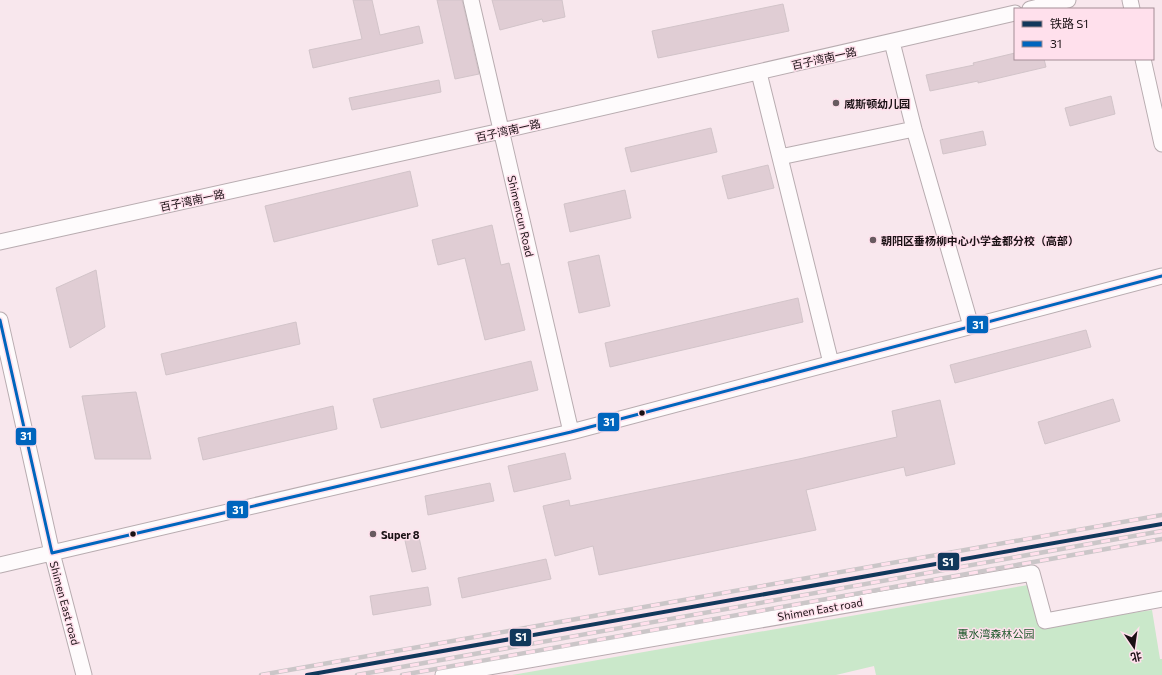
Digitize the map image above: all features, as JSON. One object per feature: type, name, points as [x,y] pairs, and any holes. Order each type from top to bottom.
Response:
[{"type":"street","name":"Shimencun Road","points":[[471,0],[572,432]]},
{"type":"street","points":[[1034,8],[1068,0]]},
{"type":"street","name":"百子湾南一路","points":[[0,242],[759,73],[1014,12]]},
{"type":"street","points":[[892,42],[914,129],[971,326]]},
{"type":"street","points":[[1143,60],[1162,144]]},
{"type":"street","points":[[759,73],[831,363]]},
{"type":"street","points":[[780,156],[914,129]]},
{"type":"street","points":[[0,565],[572,432],[1162,276]]},
{"type":"street","name":"Shimen East road","points":[[0,320],[52,553],[84,675]]},
{"type":"street","name":"Shimen East road","points":[[443,675],[1032,573],[1045,621],[1162,599]]},
{"type":"green space","name":"惠水湾森林公园","points":[[1028,585],[1042,626],[1152,610],[1160,659],[1162,659],[1162,675],[876,675],[874,666],[836,675],[512,675]]},
{"type":"building","points":[[353,0],[372,0],[380,35],[419,26],[423,43],[313,68],[309,50],[362,39]]},
{"type":"building","points":[[437,0],[462,0],[479,74],[455,79]]},
{"type":"building","points":[[492,0],[562,0],[565,17],[543,22],[542,19],[500,30]]},
{"type":"building","points":[[783,4],[789,31],[658,58],[652,31]]},
{"type":"building","points":[[1014,53],[1014,60],[1044,60],[1046,67],[978,83],[978,81],[930,91],[926,75],[974,65],[973,63]]},
{"type":"building","points":[[439,80],[441,92],[352,110],[349,98]]},
{"type":"building","points":[[1111,96],[1115,114],[1070,126],[1065,108]]},
{"type":"building","points":[[711,128],[717,152],[631,172],[625,148]]},
{"type":"building","points":[[983,131],[986,145],[943,154],[940,140]]},
{"type":"building","points":[[768,165],[774,188],[728,199],[722,176]]},
{"type":"building","points":[[410,171],[418,206],[274,242],[265,206]]},
{"type":"building","points":[[625,190],[631,218],[570,232],[564,204]]},
{"type":"building","points":[[492,225],[501,265],[509,263],[525,330],[485,340],[465,258],[438,265],[432,240]]},
{"type":"building","points":[[599,255],[610,306],[579,313],[568,262]]},
{"type":"building","points":[[96,270],[105,327],[70,348],[56,288]]},
{"type":"building","points":[[798,298],[803,322],[610,367],[605,343]]},
{"type":"building","points":[[296,322],[300,344],[166,375],[161,354]]},
{"type":"building","points":[[1086,330],[1091,347],[955,383],[950,365]]},
{"type":"building","points":[[531,361],[538,390],[381,428],[373,399]]},
{"type":"building","points":[[136,392],[151,459],[95,459],[82,396]]},
{"type":"building","points":[[1113,399],[1120,421],[1045,444],[1038,422]]},
{"type":"building","points":[[940,400],[955,464],[906,476],[904,467],[806,490],[816,530],[599,575],[593,546],[555,556],[543,506],[569,500],[570,506],[799,459],[897,437],[892,411]]},
{"type":"building","points":[[333,406],[337,429],[203,460],[198,438]]},
{"type":"building","points":[[565,453],[571,479],[514,492],[508,466]]},
{"type":"building","points":[[490,483],[494,501],[428,515],[425,496]]},
{"type":"building","points":[[418,533],[426,569],[412,572],[404,536]]},
{"type":"building","points":[[546,559],[551,579],[462,598],[458,578]]},
{"type":"building","points":[[428,587],[431,605],[373,615],[370,596]]},
{"type":"railway","points":[[261,675],[1162,515]]},
{"type":"railway","points":[[357,675],[1162,531]]},
{"type":"railway","points":[[402,675],[1162,539]]},
{"type":"rail line","name":"S1","points":[[307,675],[1162,524]]},
{"type":"transit line","name":"31","points":[[52,553],[571,432],[1162,276]]},
{"type":"transit line","name":"31","points":[[0,320],[52,553]]},
{"type":"place","name":"威斯顿幼儿园","points":[[836,103]]},
{"type":"place","name":"朝阳区垂杨柳中心小学金都分校（高部）","points":[[873,240]]},
{"type":"place","name":"Super 8","points":[[373,534]]}]
